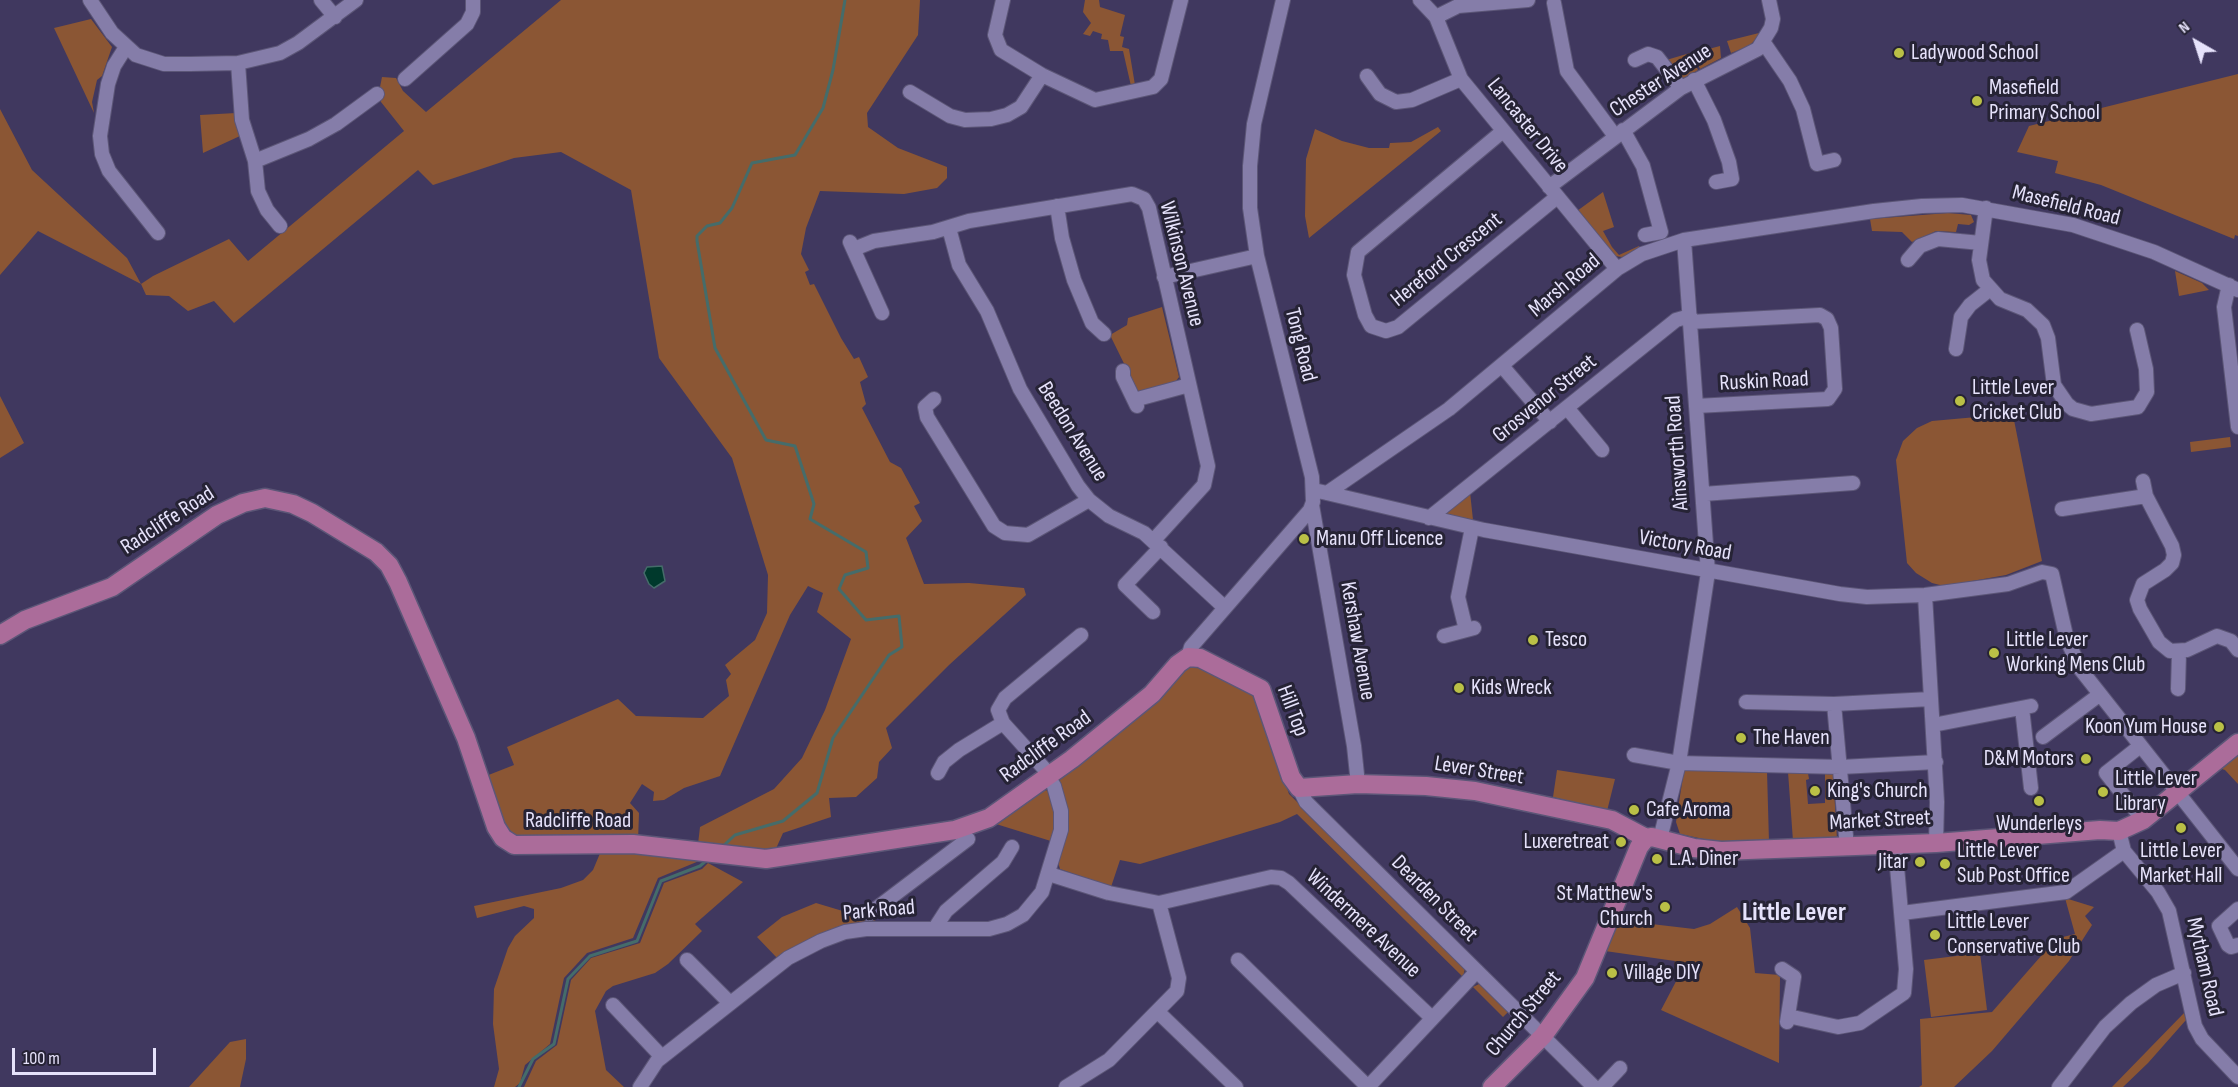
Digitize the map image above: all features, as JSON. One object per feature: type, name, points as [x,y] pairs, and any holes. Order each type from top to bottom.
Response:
[{"type":"main road","name":"Radcliffe Road","points":[[0,635],[25,620],[112,587],[218,515],[243,503],[265,498],[292,504],[376,552],[388,566],[398,582],[466,738],[496,827],[503,838],[514,845],[633,844],[766,859],[962,834],[1049,776],[1123,720],[1152,694],[1178,663],[1188,657]]},
{"type":"main road","name":"Hill Top","points":[[1188,657],[1200,658],[1260,689],[1291,777],[1299,788]]},
{"type":"main road","points":[[2119,831],[2143,820],[2238,743]]},
{"type":"main road","name":"Lever Street","points":[[1299,788],[1358,784],[1426,786],[1474,791],[1612,820],[1653,839]]},
{"type":"main road","name":"Market Street","points":[[1653,839],[1721,851],[1936,843],[2100,830],[2119,831]]},
{"type":"main road","name":"Church Street","points":[[1492,1087],[1543,1035],[1585,978],[1639,846],[1653,839]]},
{"type":"street","points":[[90,0],[104,24],[126,47],[143,58],[164,64],[238,63],[280,53],[298,43],[356,0]]},
{"type":"street","points":[[321,0],[335,17]]},
{"type":"street","points":[[1003,0],[995,35],[997,45],[1005,54],[1042,75],[1095,100],[1153,87],[1161,79],[1181,0]]},
{"type":"street","name":"Tong Road","points":[[1283,0],[1254,124],[1250,166],[1250,208],[1257,256],[1320,491],[1312,505]]},
{"type":"street","name":"Lancaster Drive","points":[[1420,0],[1436,17],[1461,79],[1617,270]]},
{"type":"street","points":[[1436,17],[1458,6],[1528,0]]},
{"type":"street","points":[[1769,0],[1773,19],[1764,43],[1790,81],[1803,109],[1817,164],[1834,160]]},
{"type":"street","points":[[407,72],[467,24],[476,1]]},
{"type":"street","points":[[1555,1],[1568,71],[1643,166],[1661,232],[1645,236]]},
{"type":"street","name":"Chester Avenue","points":[[1553,192],[1619,133],[1651,113],[1681,88],[1750,53],[1764,43]]},
{"type":"street","points":[[126,47],[114,66],[108,84],[100,136],[102,154],[109,171],[158,233]]},
{"type":"street","points":[[1635,60],[1648,54],[1657,57],[1681,88]]},
{"type":"street","points":[[238,63],[242,120],[255,161],[261,198],[274,224]]},
{"type":"street","points":[[910,92],[950,116],[965,120],[991,119],[1007,115],[1021,107],[1042,75]]},
{"type":"street","points":[[1368,86],[1390,101],[1404,102],[1461,79]]},
{"type":"street","points":[[1694,80],[1718,129],[1730,162],[1732,179],[1716,182]]},
{"type":"street","points":[[255,161],[309,139],[374,101]]},
{"type":"street","name":"Hereford Crescent","points":[[1503,130],[1358,252],[1354,263],[1354,275],[1365,315],[1371,326],[1386,331],[1398,327],[1553,192]]},
{"type":"street","name":"Wilkinson Avenue","points":[[885,311],[852,245],[1057,206],[1132,194],[1140,196],[1149,208],[1209,466],[1204,485],[1157,544]]},
{"type":"street","name":"Masefield Road","points":[[1874,211],[1944,205],[1986,208],[2083,228],[2154,252],[2233,288]]},
{"type":"street","points":[[1057,206],[1062,238],[1074,280],[1092,323],[1104,334]]},
{"type":"street","points":[[1986,208],[1979,269],[1989,290],[2000,299],[2026,310],[2043,325],[2048,338],[2056,392],[2067,404],[2082,412],[2098,414],[2131,410],[2143,401],[2147,392],[2146,369],[2135,339]]},
{"type":"street","name":"Marsh Road","points":[[1320,491],[1449,409],[1617,270],[1642,254],[1684,240],[1874,211]]},
{"type":"street","name":"Beedon Avenue","points":[[949,228],[959,265],[987,311],[1020,389],[1078,486],[1089,500],[1109,516],[1142,531],[1224,607]]},
{"type":"street","points":[[1902,242],[1911,256],[1920,246],[1938,238],[1981,243]]},
{"type":"street","name":"Ainsworth Road","points":[[1653,839],[1678,763],[1708,572],[1684,240]]},
{"type":"street","points":[[1164,277],[1257,256]]},
{"type":"street","points":[[2233,288],[2224,307],[2238,427]]},
{"type":"street","points":[[1956,353],[1961,317],[1970,305],[1989,290]]},
{"type":"street","name":"Ruskin Road","points":[[1690,319],[1820,315],[1827,319],[1831,328],[1835,389],[1828,399],[1696,406]]},
{"type":"street","name":"Grosvenor Street","points":[[1429,518],[1568,409],[1676,320],[1690,319]]},
{"type":"street","points":[[1502,366],[1550,422]]},
{"type":"street","points":[[1123,371],[1123,376],[1136,403],[1189,385]]},
{"type":"street","points":[[934,399],[925,407],[927,417],[994,526],[1005,533],[1028,536],[1089,500]]},
{"type":"street","points":[[1568,409],[1602,450]]},
{"type":"street","points":[[2143,481],[2146,496],[2172,546],[2174,555],[2172,563],[2165,570],[2143,584],[2137,600],[2162,646],[2170,651],[2179,652],[2217,636],[2231,641],[2238,650]]},
{"type":"street","points":[[1703,494],[1853,483]]},
{"type":"street","name":"Victory Road","points":[[1320,491],[1472,528],[1708,572],[1867,597],[1925,595],[2008,584],[2042,572],[2052,573],[2072,654],[2099,695]]},
{"type":"street","points":[[2062,509],[2146,496]]},
{"type":"street","points":[[1188,657],[1191,647],[1312,505]]},
{"type":"street","name":"Kershaw Avenue","points":[[1312,505],[1354,746],[1358,784]]},
{"type":"street","points":[[1444,636],[1471,629],[1458,597],[1472,528]]},
{"type":"street","points":[[1153,612],[1126,588],[1126,583],[1157,544]]},
{"type":"street","points":[[1111,586],[1120,582],[1126,583]]},
{"type":"street","points":[[1925,595],[1936,762],[1936,843]]},
{"type":"street","points":[[1049,776],[1003,723],[998,710],[1000,703],[1081,635]]},
{"type":"street","points":[[2174,682],[2179,652]]},
{"type":"street","points":[[2048,730],[2099,695],[2176,794],[2237,864]]},
{"type":"street","points":[[1746,702],[1834,704],[1931,699]]},
{"type":"street","points":[[1834,704],[1847,847]]},
{"type":"street","points":[[1933,724],[2026,707],[2031,788]]},
{"type":"street","points":[[938,773],[944,762],[959,750],[1003,723]]},
{"type":"street","points":[[2139,747],[2106,773],[2143,820]]},
{"type":"street","points":[[1634,755],[1678,763],[1841,767],[1936,762]]},
{"type":"street","name":"Park Road","points":[[640,1087],[650,1069],[662,1057],[788,958],[820,941],[866,929],[989,929],[1007,924],[1029,909],[1042,892],[1049,874],[1062,824],[1054,786],[1049,776]]},
{"type":"street","name":"Dearden Street","points":[[1299,788],[1316,812],[1594,1087]]},
{"type":"street","name":"Mytham Road","points":[[2119,831],[2124,851],[2158,892],[2169,911],[2195,1026],[2202,1040],[2238,1077]]},
{"type":"street","points":[[869,914],[952,851],[962,834]]},
{"type":"street","points":[[1782,969],[1794,977],[1787,1020],[1838,1027],[1860,1023],[1904,993],[1906,969],[1895,844]]},
{"type":"street","points":[[935,928],[946,910],[1004,862],[1012,847]]},
{"type":"street","points":[[1902,913],[2066,892],[2124,851]]},
{"type":"street","name":"Windermere Avenue","points":[[1049,874],[1109,893],[1159,903],[1271,878],[1281,878],[1290,883],[1432,1018]]},
{"type":"street","points":[[1066,1087],[1109,1060],[1177,991],[1179,978],[1159,903]]},
{"type":"street","points":[[2238,909],[2219,926],[2228,945],[2238,945]]},
{"type":"street","points":[[1238,960],[1368,1087],[1477,971]]},
{"type":"street","points":[[696,964],[730,1003]]},
{"type":"street","points":[[2059,1087],[2105,1027],[2131,1003],[2156,985],[2184,972]]},
{"type":"street","points":[[613,1005],[620,1021],[662,1057]]},
{"type":"street","points":[[1158,1012],[1236,1087]]},
{"type":"street","points":[[1602,1087],[1620,1068]]},
{"type":"shaded area","points":[[561,0],[920,0],[918,35],[867,113],[868,127],[898,148],[947,167],[947,178],[937,188],[904,194],[820,191],[806,228],[801,254],[809,270],[805,272],[810,285],[814,284],[841,338],[854,359],[859,357],[868,377],[860,382],[866,404],[862,408],[890,462],[901,468],[920,503],[914,506],[922,521],[906,538],[924,584],[969,583],[1024,588],[1026,595],[949,665],[886,728],[892,748],[879,762],[877,778],[856,797],[829,798],[831,817],[783,833],[774,853],[698,844],[700,827],[774,789],[802,758],[825,710],[851,639],[817,612],[823,593],[808,586],[790,615],[720,776],[684,788],[664,800],[653,801],[654,792],[642,784],[630,803],[639,813],[638,841],[527,839],[515,835],[506,827],[486,776],[514,765],[507,747],[618,699],[636,716],[703,718],[729,696],[726,680],[731,674],[725,665],[755,640],[767,613],[768,575],[732,458],[659,358],[631,190],[561,152],[514,158],[433,185],[418,170],[234,323],[214,301],[188,311],[169,296],[146,295],[141,284],[229,239],[248,261],[404,131],[381,102],[379,92],[382,77],[396,78],[403,91],[426,112]]},
{"type":"shaded area","points":[[1085,0],[1099,0],[1100,7],[1125,15],[1120,36],[1124,37],[1122,47],[1129,49],[1135,85],[1131,86],[1123,51],[1110,51],[1108,40],[1101,39],[1102,34],[1093,31],[1090,36],[1083,34],[1091,23],[1083,12]]},
{"type":"shaded area","points":[[91,19],[112,47],[102,76],[97,80],[92,102],[94,113],[54,28]]},
{"type":"shaded area","points":[[1763,32],[1749,46],[1731,53],[1727,41]]},
{"type":"shaded area","points":[[1720,46],[1721,58],[1700,69],[1693,53]]},
{"type":"shaded area","points":[[1690,53],[1698,70],[1680,81],[1663,61]]},
{"type":"shaded area","points":[[2238,74],[2238,236],[2235,235],[2234,239],[2101,185],[2055,173],[2058,161],[2017,152],[2029,126]]},
{"type":"shaded area","points":[[0,109],[32,170],[127,258],[141,284],[38,231],[0,275]]},
{"type":"shaded area","points":[[236,113],[240,136],[203,153],[200,115]]},
{"type":"shaded area","points":[[1438,127],[1441,131],[1309,238],[1305,216],[1306,159],[1315,129],[1342,141],[1369,148],[1389,148],[1390,143],[1411,142]]},
{"type":"shaded area","points":[[1603,192],[1614,227],[1603,231],[1612,247],[1619,255],[1639,246],[1639,249],[1622,257],[1615,256],[1577,211]]},
{"type":"shaded area","points":[[1948,213],[1971,215],[1974,222],[1969,225],[1958,224],[1956,232],[1936,231],[1912,242],[1902,232],[1872,231],[1870,219]]},
{"type":"shaded area","points":[[2175,271],[2202,283],[2209,290],[2179,296]]},
{"type":"shaded area","points":[[1162,307],[1179,377],[1176,381],[1138,392],[1110,335],[1127,325],[1128,318]]},
{"type":"shaded area","points":[[0,396],[24,443],[0,458]]},
{"type":"shaded area","points":[[1999,415],[2014,420],[2042,561],[2006,575],[1944,586],[1932,583],[1916,573],[1907,563],[1896,460],[1903,441],[1917,428],[1932,421]]},
{"type":"shaded area","points":[[2230,437],[2231,447],[2191,452],[2190,442]]},
{"type":"shaded area","points":[[1470,492],[1473,520],[1445,513]]},
{"type":"shaded area","points":[[662,566],[665,581],[654,588],[649,584],[644,573],[647,567]]},
{"type":"shaded area","points":[[1194,664],[1254,694],[1289,794],[1465,968],[1463,977],[1297,814],[1280,822],[1140,864],[1120,860],[1111,887],[1060,869],[1058,862],[1069,826],[1068,815],[1058,784],[1061,777],[1132,721],[1179,671]]},
{"type":"shaded area","points":[[2238,753],[2238,784],[2225,770],[2219,768]]},
{"type":"shaded area","points":[[1557,770],[1615,779],[1607,811],[1553,797]]},
{"type":"shaded area","points":[[1684,770],[1767,771],[1769,842],[1722,843],[1680,834],[1676,822]]},
{"type":"shaded area","points":[[1788,772],[1808,773],[1809,779],[1806,780],[1808,804],[1825,803],[1825,772],[1833,773],[1837,839],[1793,841]]},
{"type":"shaded area","points":[[1049,790],[1058,819],[1054,842],[996,824],[1041,791]]},
{"type":"shaded area","points":[[601,851],[678,855],[699,861],[658,878],[633,938],[587,953],[564,978],[550,1044],[525,1065],[520,1083],[515,1087],[494,1087],[499,1069],[493,1024],[494,989],[508,948],[515,936],[534,918],[534,909],[524,906],[477,918],[474,906],[561,888],[583,880],[593,870]]},
{"type":"shaded area","points":[[708,863],[743,882],[695,924],[702,931],[668,964],[655,973],[613,986],[606,991],[595,1011],[606,1070],[624,1087],[524,1087],[536,1061],[557,1045],[571,980],[591,958],[640,943],[664,883],[702,869]]},
{"type":"shaded area","points":[[2065,898],[2094,907],[2085,916],[2092,925],[2069,961],[1992,1051],[1954,1087],[1919,1087],[1922,1085],[1920,1019],[1992,1012],[2048,948],[2063,937],[2075,934]]},
{"type":"shaded area","points":[[816,903],[876,921],[873,926],[822,934],[778,959],[757,937],[782,917]]},
{"type":"shaded area","points":[[1737,907],[1750,928],[1755,973],[1780,975],[1779,1063],[1661,1010],[1682,970],[1674,965],[1675,961],[1605,951],[1617,920],[1694,929],[1710,924]]},
{"type":"shaded area","points":[[1980,953],[1987,1010],[1931,1017],[1924,960]]},
{"type":"shaded area","points":[[1479,984],[1509,1011],[1503,1017],[1473,987]]},
{"type":"shaded area","points":[[2184,1013],[2186,1020],[2148,1063],[2123,1087],[2112,1087]]},
{"type":"shaded area","points":[[246,1039],[246,1059],[240,1087],[189,1087],[230,1042]]},
{"type":"waterway","points":[[721,848],[735,835],[783,821],[817,793],[833,738],[889,655],[902,647],[899,616],[866,620],[839,589],[845,575],[868,568],[866,552],[810,519],[814,504],[795,446],[766,440],[715,348],[697,241],[697,236],[707,226],[720,223],[732,208],[752,163],[795,155],[823,108],[833,70],[845,0]]},
{"type":"waterway","points":[[519,1087],[533,1059],[554,1044],[568,979],[590,956],[637,941],[661,881],[700,866],[707,860]]},
{"type":"place","name":"Ladywood School","points":[[1899,53]]},
{"type":"place","name":"Masefield Primary School","points":[[1977,101]]},
{"type":"place","name":"Little Lever Cricket Club","points":[[1960,401]]},
{"type":"place","name":"Manu Off Licence","points":[[1304,539]]},
{"type":"place","name":"Tesco","points":[[1533,640]]},
{"type":"place","name":"Little Lever Working Mens Club","points":[[1994,653]]},
{"type":"place","name":"Kids Wreck","points":[[1459,688]]},
{"type":"place","name":"Koon Yum House","points":[[2219,727]]},
{"type":"place","name":"The Haven","points":[[1741,738]]},
{"type":"place","name":"D&M Motors","points":[[2086,759]]},
{"type":"place","name":"King's Church","points":[[1815,791]]},
{"type":"place","name":"Little Lever Library","points":[[2103,792]]},
{"type":"place","name":"Wunderleys","points":[[2039,801]]},
{"type":"place","name":"Cafe Aroma","points":[[1634,810]]},
{"type":"place","name":"Little Lever Market Hall","points":[[2181,828]]},
{"type":"place","name":"Luxeretreat","points":[[1621,842]]},
{"type":"place","name":"L.A. Diner","points":[[1657,859]]},
{"type":"place","name":"Jitar","points":[[1920,862]]},
{"type":"place","name":"Little Lever Sub Post Office","points":[[1945,864]]},
{"type":"place","name":"St Matthew's Church","points":[[1665,907]]},
{"type":"place","name":"Little Lever Conservative Club","points":[[1935,935]]},
{"type":"place","name":"Village DIY","points":[[1612,973]]},
{"type":"district","name":"Little Lever","points":[[1794,913]]}]
